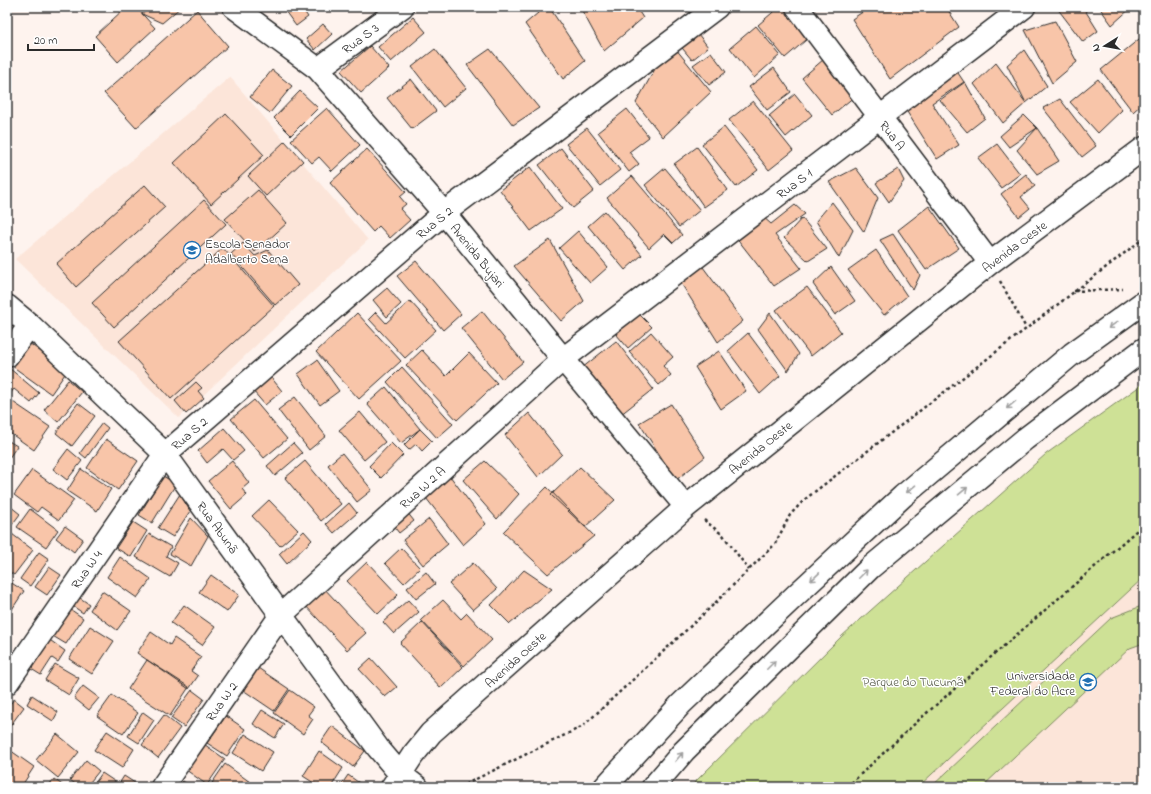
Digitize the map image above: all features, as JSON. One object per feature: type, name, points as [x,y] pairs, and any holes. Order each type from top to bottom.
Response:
[{"type":"street","name":"Avenida Bujari","points":[[234,7],[318,69],[444,213],[686,507]]},
{"type":"street","name":"Rua S 3","points":[[318,69],[402,7]]},
{"type":"street","name":"Rua S 2","points":[[165,454],[444,213],[717,7]]},
{"type":"street","name":"Rua A","points":[[797,7],[990,263]]},
{"type":"street","name":"Rua S 1","points":[[563,359],[1024,7]]},
{"type":"street","name":"Avenida Oeste","points":[[396,780],[413,755],[431,733],[686,507],[990,263],[1144,148]]},
{"type":"street","points":[[605,787],[681,704],[796,595],[903,496],[1072,354],[1136,295]]},
{"type":"street","name":"Rua Abunã","points":[[7,306],[30,324],[165,454],[378,748],[396,780]]},
{"type":"street","points":[[7,356],[30,324]]},
{"type":"street","points":[[653,787],[684,751],[870,568],[1025,439],[1144,349]]},
{"type":"street","name":"Rua W 2 A","points":[[281,615],[563,359]]},
{"type":"street","name":"Rua W 4","points":[[7,683],[165,454]]},
{"type":"street","name":"Rua W 2","points":[[162,787],[281,615]]},
{"type":"street","points":[[396,780],[417,787]]},
{"type":"path","points":[[460,787],[583,726],[775,544],[790,515],[804,500],[1144,238]]},
{"type":"path","points":[[990,263],[1026,328]]},
{"type":"path","points":[[1074,291],[1136,295]]},
{"type":"path","points":[[686,507],[723,535],[748,570]]},
{"type":"path","points":[[847,787],[921,718],[1144,524]]},
{"type":"shaded area","name":"Escola Senador Adalberto Sena","points":[[230,77],[368,240],[179,418],[15,259]]},
{"type":"shaded area","name":"Universidade Federal do Acre","points":[[1144,577],[1144,787],[918,787]]},
{"type":"green space","name":"Parque do Tucumã","points":[[1144,383],[1144,577],[918,787],[690,787],[842,636],[1046,454]]},
{"type":"green space","points":[[1144,605],[1144,643],[1130,648],[982,787],[931,787],[1111,618]]},
{"type":"building","points":[[126,7],[136,7],[155,28],[118,62],[95,36]]},
{"type":"building","points":[[151,7],[181,7],[162,23],[142,14]]},
{"type":"building","points":[[282,7],[301,7],[308,17],[296,26]]},
{"type":"building","points":[[545,7],[549,7],[585,61],[563,79],[525,24]]},
{"type":"building","points":[[580,7],[636,7],[643,18],[604,51]]},
{"type":"building","points":[[779,7],[790,7],[813,34],[785,58],[758,25]]},
{"type":"building","points":[[870,7],[946,7],[959,27],[890,79],[852,19]]},
{"type":"building","points":[[1083,7],[1098,31],[1083,42],[1057,8]]},
{"type":"building","points":[[1099,7],[1132,7],[1112,25]]},
{"type":"building","points":[[197,10],[228,46],[136,128],[104,93]]},
{"type":"building","points":[[413,17],[426,32],[391,62],[378,47]]},
{"type":"building","points":[[1055,21],[1077,62],[1052,83],[1025,30]]},
{"type":"building","points":[[323,24],[332,34],[315,50],[306,39]]},
{"type":"building","points":[[756,26],[780,55],[754,78],[730,48]]},
{"type":"building","points":[[695,30],[708,47],[692,60],[678,43]]},
{"type":"building","points":[[1144,35],[1144,102],[1133,112],[1101,70]]},
{"type":"building","points":[[671,43],[711,92],[663,137],[636,103]]},
{"type":"building","points":[[370,46],[389,68],[361,93],[341,71]]},
{"type":"building","points":[[435,49],[466,88],[443,107],[412,67]]},
{"type":"building","points":[[490,49],[539,108],[513,125],[467,65]]},
{"type":"building","points":[[1024,50],[1047,86],[1026,103],[1007,65]]},
{"type":"building","points":[[711,52],[726,72],[709,85],[693,65]]},
{"type":"building","points":[[824,59],[855,96],[832,115],[802,78]]},
{"type":"building","points":[[996,63],[1026,103],[1003,123],[974,84]]},
{"type":"building","points":[[774,68],[791,92],[767,110],[749,87]]},
{"type":"building","points":[[272,70],[292,86],[270,113],[250,97]]},
{"type":"building","points":[[956,70],[964,82],[932,103],[959,145],[937,159],[902,104]]},
{"type":"building","points":[[411,79],[436,111],[412,129],[387,98]]},
{"type":"building","points":[[1098,79],[1122,110],[1098,133],[1070,102]]},
{"type":"building","points":[[965,82],[985,118],[967,132],[940,100]]},
{"type":"building","points":[[300,91],[318,108],[291,135],[274,118]]},
{"type":"building","points":[[795,94],[812,115],[786,137],[769,116]]},
{"type":"building","points":[[1060,99],[1096,146],[1082,157],[1043,108]]},
{"type":"building","points":[[753,101],[793,151],[769,170],[729,120]]},
{"type":"building","points":[[327,108],[360,145],[332,171],[319,157],[312,163],[291,140]]},
{"type":"building","points":[[627,109],[649,137],[629,152],[639,164],[629,172],[598,132]]},
{"type":"building","points":[[226,114],[264,155],[211,204],[174,163]]},
{"type":"building","points":[[1024,115],[1037,128],[1009,147],[1000,136]]},
{"type":"building","points":[[724,127],[758,170],[736,187],[702,144]]},
{"type":"building","points":[[587,128],[620,170],[600,186],[566,144]]},
{"type":"building","points":[[1037,128],[1059,161],[1037,174],[1017,150]]},
{"type":"building","points":[[285,141],[303,161],[266,196],[248,176]]},
{"type":"building","points":[[997,144],[1020,174],[1001,188],[978,158]]},
{"type":"building","points":[[697,147],[728,190],[704,207],[674,164]]},
{"type":"building","points":[[561,148],[594,191],[573,208],[539,165]]},
{"type":"building","points":[[367,149],[406,192],[400,197],[406,204],[400,209],[410,220],[390,238],[379,226],[373,232],[330,183]]},
{"type":"building","points":[[530,167],[562,209],[531,231],[500,190]]},
{"type":"building","points":[[665,168],[700,210],[679,227],[645,185]]},
{"type":"building","points":[[856,168],[878,198],[864,232],[829,182]]},
{"type":"building","points":[[898,169],[904,181],[889,202],[876,183]]},
{"type":"building","points":[[1026,174],[1035,186],[1021,197],[1030,208],[1019,217],[1001,194]]},
{"type":"building","points":[[632,176],[682,235],[673,243],[664,234],[649,248],[607,198]]},
{"type":"building","points":[[145,185],[165,207],[76,287],[56,264]]},
{"type":"building","points":[[258,190],[287,223],[255,252],[225,219]]},
{"type":"building","points":[[204,200],[226,224],[114,327],[92,303]]},
{"type":"building","points":[[832,202],[853,230],[839,258],[816,221]]},
{"type":"building","points":[[795,205],[805,214],[775,235],[801,268],[774,286],[735,236],[762,216],[771,224]]},
{"type":"building","points":[[929,206],[959,248],[926,270],[898,230]]},
{"type":"building","points":[[605,211],[642,255],[625,270],[588,226]]},
{"type":"building","points":[[802,218],[827,249],[808,261],[784,238]]},
{"type":"building","points":[[578,231],[608,267],[590,283],[559,248]]},
{"type":"building","points":[[893,234],[920,275],[913,290],[880,240]]},
{"type":"building","points":[[550,240],[584,301],[561,321],[514,266]]},
{"type":"building","points":[[243,243],[255,256],[268,250],[298,285],[275,305],[231,254]]},
{"type":"building","points":[[223,248],[274,306],[171,399],[119,341]]},
{"type":"building","points":[[876,250],[907,296],[884,315],[848,270]]},
{"type":"building","points":[[416,261],[461,314],[443,330],[397,276]]},
{"type":"building","points":[[700,263],[743,321],[718,342],[679,280]]},
{"type":"building","points":[[831,267],[855,301],[835,315],[813,284]]},
{"type":"building","points":[[807,287],[841,332],[811,356],[776,310]]},
{"type":"building","points":[[387,288],[401,304],[387,317],[373,300]]},
{"type":"building","points":[[410,301],[436,330],[405,358],[369,319],[376,312],[386,323]]},
{"type":"building","points":[[482,311],[523,362],[502,379],[461,328]]},
{"type":"building","points":[[357,313],[401,361],[359,399],[316,352]]},
{"type":"building","points":[[770,313],[799,354],[788,371],[758,329]]},
{"type":"building","points":[[639,314],[652,327],[628,348],[616,334]]},
{"type":"building","points":[[651,332],[673,357],[663,366],[671,375],[659,385],[629,352]]},
{"type":"building","points":[[748,333],[780,376],[760,394],[728,351]]},
{"type":"building","points":[[616,341],[653,389],[620,415],[582,368]]},
{"type":"building","points":[[29,343],[67,371],[51,394],[12,366]]},
{"type":"building","points":[[422,350],[446,376],[469,353],[497,383],[457,420],[406,365]]},
{"type":"building","points":[[719,351],[746,391],[721,409],[695,367]]},
{"type":"building","points":[[317,360],[339,391],[320,405],[298,374]]},
{"type":"building","points":[[402,367],[453,424],[437,438],[387,382]]},
{"type":"building","points":[[9,368],[39,393],[31,403],[14,389],[8,396],[7,395],[7,370]]},
{"type":"building","points":[[270,376],[282,391],[265,405],[253,391]]},
{"type":"building","points":[[68,380],[82,392],[58,422],[44,410]]},
{"type":"building","points":[[196,382],[202,388],[198,391],[204,398],[186,414],[175,401]]},
{"type":"building","points":[[386,387],[420,429],[401,443],[367,404]]},
{"type":"building","points":[[295,397],[326,436],[309,450],[278,410]]},
{"type":"building","points":[[7,398],[50,427],[34,450],[7,431]]},
{"type":"building","points":[[254,400],[287,439],[264,458],[231,419]]},
{"type":"building","points":[[78,403],[95,416],[72,446],[56,433]]},
{"type":"building","points":[[671,404],[705,457],[676,480],[639,423]]},
{"type":"building","points":[[360,412],[385,442],[364,460],[339,430]]},
{"type":"building","points":[[529,413],[562,454],[538,477],[505,435]]},
{"type":"building","points":[[102,423],[108,428],[86,458],[80,453]]},
{"type":"building","points":[[224,428],[244,451],[233,460],[223,449],[207,463],[198,451]]},
{"type":"building","points":[[420,429],[432,441],[422,451],[416,444],[409,450],[404,445]]},
{"type":"building","points":[[106,439],[138,461],[118,490],[87,468]]},
{"type":"building","points":[[7,440],[17,446],[7,461]]},
{"type":"building","points":[[293,443],[302,453],[275,476],[267,466]]},
{"type":"building","points":[[391,443],[403,455],[381,478],[369,466]]},
{"type":"building","points":[[68,449],[82,461],[67,480],[53,469]]},
{"type":"building","points":[[342,453],[372,490],[357,502],[328,465]]},
{"type":"building","points":[[232,461],[249,483],[242,489],[247,495],[231,509],[208,481]]},
{"type":"building","points":[[305,461],[341,504],[321,521],[285,478]]},
{"type":"building","points":[[485,461],[519,494],[497,519],[463,480]]},
{"type":"building","points":[[580,467],[615,500],[585,527],[551,495]]},
{"type":"building","points":[[81,469],[111,489],[97,511],[67,491]]},
{"type":"building","points":[[32,470],[74,500],[59,520],[41,507],[37,512],[14,495]]},
{"type":"building","points":[[163,476],[176,484],[152,523],[139,515]]},
{"type":"building","points":[[450,476],[486,524],[463,545],[426,498]]},
{"type":"building","points":[[547,487],[594,536],[548,574],[503,532]]},
{"type":"building","points":[[180,494],[190,511],[173,537],[158,528]]},
{"type":"building","points":[[269,500],[298,530],[280,546],[252,516]]},
{"type":"building","points":[[349,503],[357,513],[334,533],[326,524]]},
{"type":"building","points":[[10,506],[20,514],[11,526],[7,523],[7,510]]},
{"type":"building","points":[[403,507],[414,521],[399,533],[388,519]]},
{"type":"building","points":[[30,509],[58,530],[46,547],[17,527]]},
{"type":"building","points":[[191,518],[208,536],[191,566],[170,554]]},
{"type":"building","points":[[429,519],[448,544],[423,565],[403,540]]},
{"type":"building","points":[[133,522],[147,531],[131,557],[116,548]]},
{"type":"building","points":[[65,526],[83,539],[74,552],[56,538]]},
{"type":"building","points":[[8,531],[33,550],[14,575],[7,570]]},
{"type":"building","points":[[304,531],[312,540],[287,564],[279,554]]},
{"type":"building","points":[[149,534],[171,547],[166,556],[178,563],[170,577],[136,557]]},
{"type":"building","points":[[401,548],[420,568],[404,583],[385,563]]},
{"type":"building","points":[[39,552],[49,559],[30,586],[20,579]]},
{"type":"building","points":[[120,557],[151,579],[137,598],[107,577]]},
{"type":"building","points":[[367,562],[398,595],[378,614],[347,581]]},
{"type":"building","points":[[473,563],[497,589],[473,610],[449,584]]},
{"type":"building","points":[[49,567],[61,575],[47,595],[35,587]]},
{"type":"building","points":[[524,570],[552,589],[510,624],[491,605]]},
{"type":"building","points":[[426,572],[435,584],[416,599],[407,588]]},
{"type":"building","points":[[211,575],[239,595],[227,612],[199,592]]},
{"type":"building","points":[[7,580],[24,591],[7,617]]},
{"type":"building","points":[[322,586],[366,633],[347,650],[303,603]]},
{"type":"building","points":[[102,591],[131,611],[117,630],[90,610]]},
{"type":"building","points":[[74,594],[89,604],[83,613],[68,603]]},
{"type":"building","points":[[408,600],[419,612],[394,634],[383,622]]},
{"type":"building","points":[[443,600],[461,619],[467,613],[492,640],[464,666],[421,620]]},
{"type":"building","points":[[64,605],[83,618],[66,644],[46,632]]},
{"type":"building","points":[[184,605],[215,627],[202,645],[171,623]]},
{"type":"building","points":[[422,622],[463,667],[441,688],[400,643]]},
{"type":"building","points":[[90,626],[114,641],[92,674],[69,659]]},
{"type":"building","points":[[151,632],[170,645],[174,638],[201,657],[191,671],[198,676],[189,689],[137,653]]},
{"type":"building","points":[[47,638],[65,651],[58,662],[52,658],[41,675],[28,667]]},
{"type":"building","points":[[371,658],[397,687],[385,697],[359,669]]},
{"type":"building","points":[[147,660],[189,687],[170,716],[128,689]]},
{"type":"building","points":[[55,664],[79,678],[69,695],[45,680]]},
{"type":"building","points":[[258,668],[289,689],[274,711],[243,690]]},
{"type":"building","points":[[83,686],[99,698],[89,710],[74,698]]},
{"type":"building","points":[[192,690],[204,699],[184,727],[171,718]]},
{"type":"building","points":[[290,690],[314,707],[308,715],[313,719],[303,734],[274,713]]},
{"type":"building","points":[[32,695],[58,712],[53,721],[27,704]]},
{"type":"building","points":[[112,695],[138,713],[123,734],[97,716]]},
{"type":"building","points":[[14,699],[24,707],[10,726],[7,724],[7,708]]},
{"type":"building","points":[[262,710],[284,724],[275,738],[253,724]]},
{"type":"building","points":[[143,712],[154,720],[139,743],[128,736]]},
{"type":"building","points":[[164,715],[180,728],[158,758],[142,745]]},
{"type":"building","points":[[226,716],[245,729],[227,756],[207,743]]},
{"type":"building","points":[[332,726],[365,751],[353,767],[321,742]]},
{"type":"building","points":[[107,731],[134,749],[122,768],[94,750]]},
{"type":"building","points":[[57,734],[79,752],[58,778],[36,760]]},
{"type":"building","points":[[245,734],[273,752],[261,771],[233,753]]},
{"type":"building","points":[[201,742],[225,759],[207,785],[182,767]]},
{"type":"building","points":[[7,748],[34,767],[21,787],[7,787]]},
{"type":"building","points":[[319,751],[343,768],[331,787],[320,787],[303,776]]},
{"type":"building","points":[[86,760],[99,771],[86,787],[79,787],[70,780]]},
{"type":"building","points":[[225,764],[257,787],[218,787],[212,783]]},
{"type":"building","points":[[102,773],[117,783],[113,787],[92,787]]},
{"type":"building","points":[[348,775],[365,787],[340,787]]},
{"type":"building","points":[[124,776],[141,787],[117,787]]},
{"type":"building","points":[[54,779],[65,787],[47,787]]},
{"type":"building","points":[[183,781],[191,787],[178,787]]},
{"type":"place","name":"Escola Senador Adalberto Sena","points":[[192,250]]},
{"type":"place","name":"Universidade Federal do Acre","points":[[1088,682]]}]
